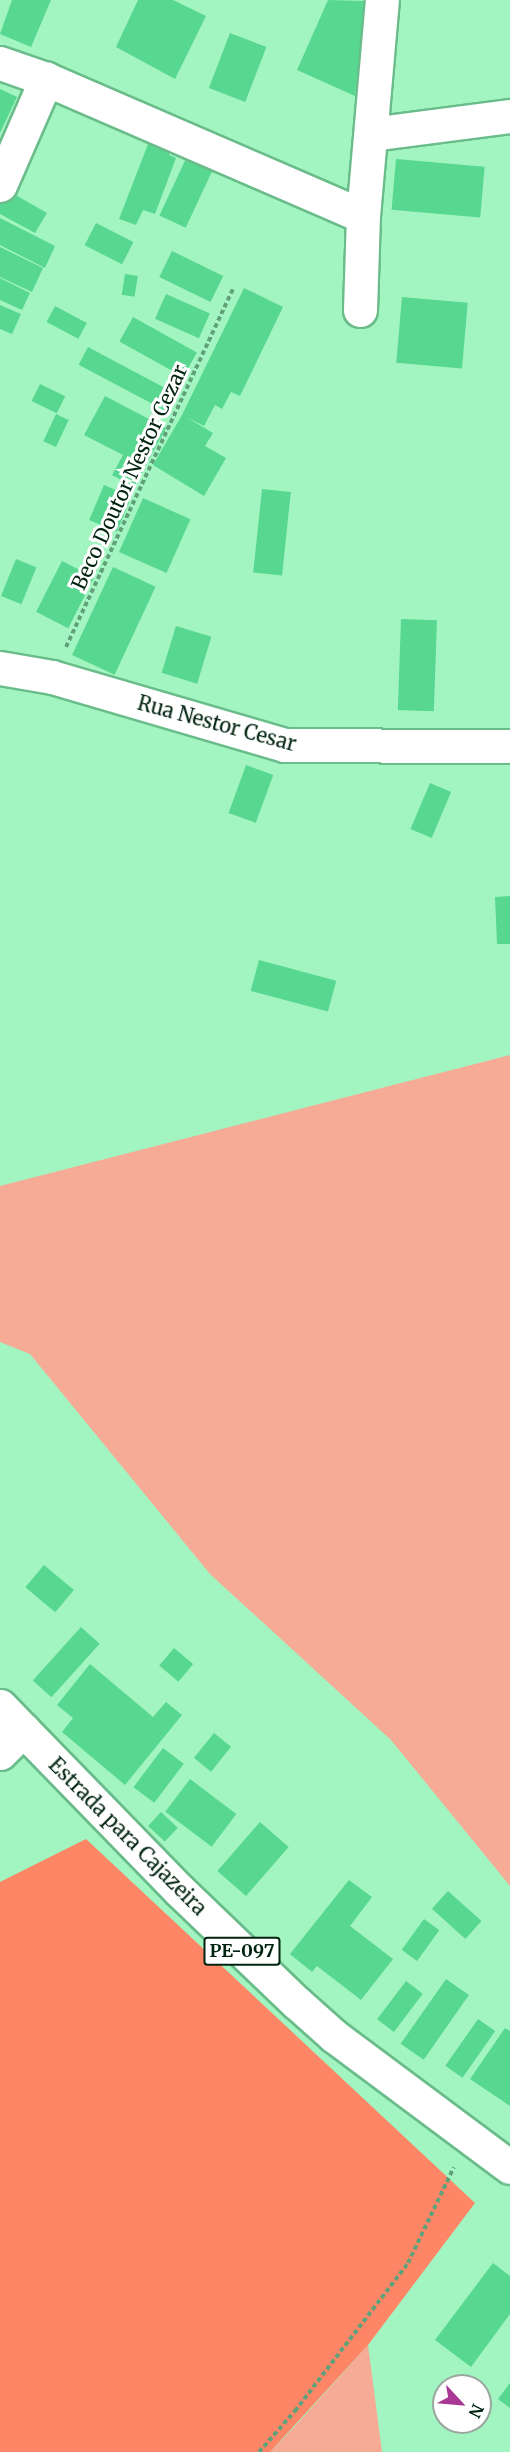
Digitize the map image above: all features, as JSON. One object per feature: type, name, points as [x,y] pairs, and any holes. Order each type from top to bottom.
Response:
[{"type":"street","points":[[360,310],[363,216],[382,0]]},
{"type":"street","points":[[0,63],[46,79],[363,216]]},
{"type":"street","points":[[0,185],[46,79]]},
{"type":"street","points":[[371,134],[510,116]]},
{"type":"street","name":"Rua Nestor Cesar","points":[[0,668],[52,677],[284,745],[318,748],[510,746]]},
{"type":"street","name":"Estrada para Cajazeira","points":[[0,1706],[171,1881],[297,2003],[334,2036],[510,2168]]},
{"type":"street","points":[[0,1753],[23,1730]]},
{"type":"path","name":"Beco Doutor Nestor Cezar","points":[[52,677],[233,289]]},
{"type":"path","points":[[259,2452],[295,2411],[408,2263],[469,2137]]},
{"type":"shaded area","points":[[510,1055],[510,1886],[391,1740],[210,1574],[30,1354],[0,1342],[0,1186]]},
{"type":"shaded area","points":[[86,1839],[475,2203],[368,2345],[270,2452],[0,2452],[0,1882]]},
{"type":"shaded area","points":[[368,2345],[382,2452],[270,2452],[296,2425]]},
{"type":"building","points":[[12,0],[51,0],[31,47],[0,34]]},
{"type":"building","points":[[138,0],[173,0],[206,16],[175,79],[116,47]]},
{"type":"building","points":[[328,0],[365,1],[355,96],[297,70]]},
{"type":"building","points":[[230,33],[266,47],[245,102],[209,88]]},
{"type":"building","points":[[0,89],[17,97],[0,133]]},
{"type":"building","points":[[150,139],[172,147],[169,155],[176,158],[155,214],[143,210],[136,225],[119,219]]},
{"type":"building","points":[[189,152],[215,164],[186,228],[159,215]]},
{"type":"building","points":[[396,159],[485,167],[480,218],[392,210]]},
{"type":"building","points":[[5,189],[47,213],[35,233],[0,214],[0,197]]},
{"type":"building","points":[[0,218],[55,246],[45,268],[0,245]]},
{"type":"building","points":[[96,223],[133,242],[122,264],[85,245]]},
{"type":"building","points":[[0,247],[43,268],[32,292],[0,277]]},
{"type":"building","points":[[172,251],[223,276],[211,302],[159,277]]},
{"type":"building","points":[[125,274],[138,276],[135,297],[122,295]]},
{"type":"building","points":[[0,278],[30,293],[22,310],[0,300]]},
{"type":"building","points":[[244,288],[283,307],[240,396],[231,392],[222,409],[215,405],[204,426],[186,417],[213,433],[205,446],[226,458],[204,496],[153,465],[182,415]]},
{"type":"building","points":[[166,294],[210,314],[199,338],[155,319]]},
{"type":"building","points":[[402,297],[468,303],[462,369],[396,363]]},
{"type":"building","points":[[0,305],[21,314],[12,334],[0,329]]},
{"type":"building","points":[[55,306],[87,323],[78,339],[47,322]]},
{"type":"building","points":[[133,317],[197,352],[183,377],[119,341]]},
{"type":"building","points":[[88,347],[177,394],[168,412],[79,365]]},
{"type":"building","points":[[40,384],[65,396],[57,413],[32,401]]},
{"type":"building","points":[[105,396],[166,428],[134,487],[112,475],[123,455],[84,435]]},
{"type":"building","points":[[56,414],[69,420],[56,447],[43,441]]},
{"type":"building","points":[[104,485],[132,497],[117,532],[89,520]]},
{"type":"building","points":[[262,489],[291,492],[282,576],[253,573]]},
{"type":"building","points":[[143,498],[191,519],[167,573],[119,552]]},
{"type":"building","points":[[16,559],[36,567],[21,604],[1,596]]},
{"type":"building","points":[[62,561],[94,577],[68,628],[36,612]]},
{"type":"building","points":[[113,567],[156,587],[115,675],[72,655]]},
{"type":"building","points":[[401,619],[437,620],[434,711],[398,710]]},
{"type":"building","points":[[176,626],[211,637],[197,684],[162,673]]},
{"type":"building","points":[[246,765],[273,775],[256,823],[229,813]]},
{"type":"building","points":[[430,783],[451,792],[432,838],[410,829]]},
{"type":"building","points":[[510,896],[510,944],[497,944],[495,897]]},
{"type":"building","points":[[259,960],[336,981],[328,1012],[251,991]]},
{"type":"building","points":[[44,1565],[74,1590],[55,1612],[25,1587]]},
{"type":"building","points":[[81,1627],[100,1644],[51,1697],[33,1681]]},
{"type":"building","points":[[174,1648],[193,1664],[178,1682],[159,1666]]},
{"type":"building","points":[[90,1664],[153,1717],[166,1702],[182,1715],[125,1785],[62,1732],[73,1718],[57,1705]]},
{"type":"building","points":[[214,1733],[231,1747],[211,1772],[194,1758]]},
{"type":"building","points":[[163,1748],[184,1764],[154,1803],[134,1787]]},
{"type":"building","points":[[190,1779],[236,1814],[212,1847],[165,1812]]},
{"type":"building","points":[[161,1812],[178,1828],[165,1842],[148,1826]]},
{"type":"building","points":[[260,1822],[289,1847],[246,1896],[217,1871]]},
{"type":"building","points":[[349,1880],[372,1897],[350,1926],[393,1959],[361,2000],[317,1966],[312,1972],[290,1954]]},
{"type":"building","points":[[448,1891],[481,1921],[465,1939],[432,1909]]},
{"type":"building","points":[[424,1919],[439,1930],[417,1961],[402,1950]]},
{"type":"building","points":[[446,1979],[469,1995],[424,2060],[401,2044]]},
{"type":"building","points":[[406,1981],[423,1994],[394,2032],[377,2019]]},
{"type":"building","points":[[478,2019],[495,2031],[463,2078],[445,2066]]},
{"type":"building","points":[[505,2028],[510,2031],[510,2106],[470,2079]]},
{"type":"building","points":[[493,2263],[510,2276],[510,2314],[471,2367],[435,2340]]},
{"type":"building","points":[[510,2383],[510,2408],[498,2399]]}]
